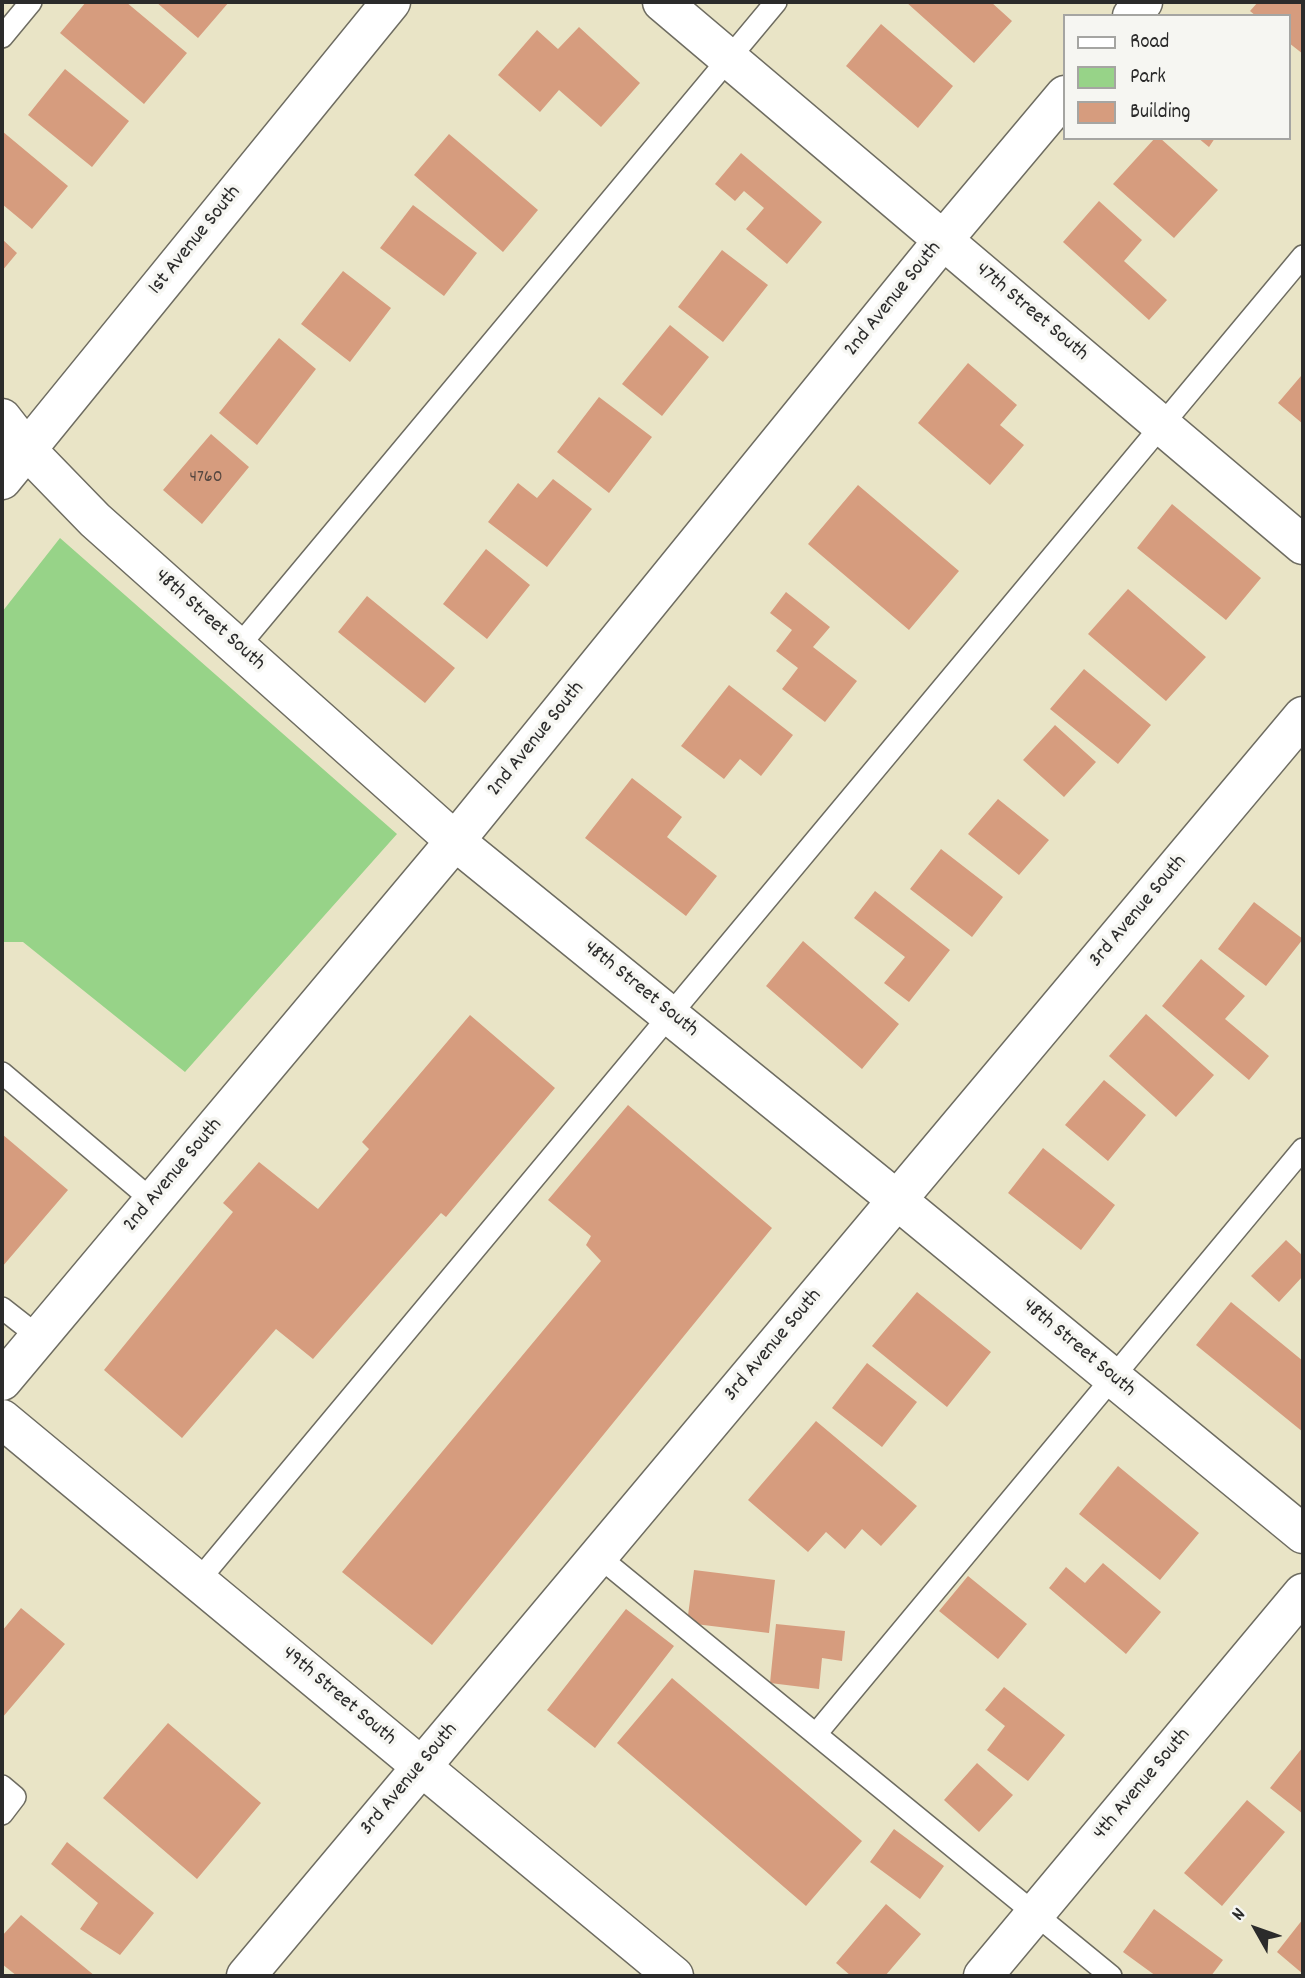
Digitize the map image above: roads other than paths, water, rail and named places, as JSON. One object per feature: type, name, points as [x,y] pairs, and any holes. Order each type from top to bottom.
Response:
[{"type":"street","name":"1st Avenue South","points":[[2,480],[391,2]]},
{"type":"street","name":"47th Street South","points":[[662,2],[1303,545]]},
{"type":"street","name":"2nd Avenue South","points":[[2,1381],[455,841],[1064,95]]},
{"type":"street","name":"48th Street South","points":[[2,418],[27,450],[95,520],[455,841],[1303,1534]]},
{"type":"street","name":"3rd Avenue South","points":[[246,1976],[1303,716]]},
{"type":"street","name":"49th Street South","points":[[2,1419],[674,1976]]},
{"type":"street","name":"4th Avenue South","points":[[983,1976],[1303,1593]]},
{"type":"lane","points":[[2,37],[31,2]]},
{"type":"lane","points":[[238,648],[776,2]]},
{"type":"lane","points":[[198,1581],[1303,256]]},
{"type":"lane","points":[[2,1073],[153,1201]]},
{"type":"lane","points":[[816,1734],[1303,1149]]},
{"type":"lane","points":[[2,1308],[39,1337]]},
{"type":"lane","points":[[598,1556],[1111,1976]]},
{"type":"lane","points":[[2,1786],[15,1797],[2,1814]]}]
